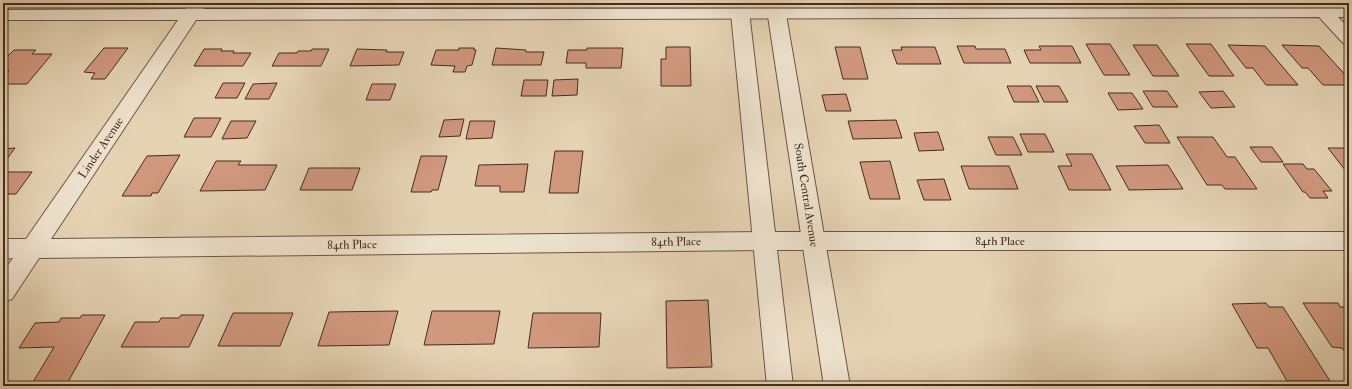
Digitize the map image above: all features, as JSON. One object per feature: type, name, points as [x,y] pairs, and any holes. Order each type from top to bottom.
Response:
[{"type":"street","points":[[1320,7],[1349,39]]},
{"type":"street","points":[[3,15],[195,9],[1320,7],[1349,12]]},
{"type":"street","points":[[740,8],[780,386]]},
{"type":"street","name":"South Central Avenue","points":[[776,8],[837,386]]},
{"type":"street","name":"Linder Avenue","points":[[3,292],[195,9]]},
{"type":"street","name":"84th Place","points":[[3,249],[764,241],[1349,241]]},
{"type":"building","points":[[1086,44],[1110,44],[1130,75],[1104,75]]},
{"type":"building","points":[[1186,44],[1211,44],[1234,76],[1209,76]]},
{"type":"building","points":[[1133,45],[1157,45],[1179,76],[1153,76]]},
{"type":"building","points":[[1228,45],[1265,46],[1298,85],[1266,85],[1253,68],[1246,68]]},
{"type":"building","points":[[1282,45],[1319,46],[1349,79],[1349,85],[1323,85],[1308,68],[1302,68]]},
{"type":"building","points":[[957,46],[975,46],[976,49],[1005,49],[1011,63],[964,63]]},
{"type":"building","points":[[1039,46],[1072,46],[1081,63],[1030,63],[1024,50],[1041,50]]},
{"type":"building","points":[[666,47],[690,47],[691,86],[661,86],[661,59],[666,59]]},
{"type":"building","points":[[835,47],[860,47],[868,79],[843,79]]},
{"type":"building","points":[[901,47],[935,47],[941,64],[897,64],[892,50],[902,50]]},
{"type":"building","points":[[104,48],[128,48],[105,79],[91,79],[95,73],[84,72]]},
{"type":"building","points":[[459,48],[474,48],[474,50],[476,50],[472,65],[467,66],[465,72],[453,72],[455,66],[431,65],[436,50],[459,50]]},
{"type":"building","points":[[496,48],[526,50],[526,52],[544,52],[541,65],[492,65]]},
{"type":"building","points":[[587,48],[623,48],[621,68],[586,68],[586,63],[566,63],[568,50],[587,50]]},
{"type":"building","points":[[204,49],[222,49],[221,51],[234,51],[233,53],[251,53],[243,66],[194,66]]},
{"type":"building","points":[[312,49],[329,49],[321,66],[272,66],[279,53],[297,53],[298,51],[311,51]]},
{"type":"building","points":[[357,49],[404,52],[399,65],[350,66]]},
{"type":"building","points":[[14,50],[36,50],[32,54],[52,54],[27,84],[3,84],[3,78],[9,71],[3,71],[3,61]]},
{"type":"building","points":[[578,79],[577,95],[552,96],[554,80]]},
{"type":"building","points":[[524,80],[548,80],[546,96],[521,96]]},
{"type":"building","points":[[223,83],[245,83],[237,98],[215,98]]},
{"type":"building","points":[[277,83],[269,99],[245,99],[253,84]]},
{"type":"building","points":[[372,84],[396,84],[390,100],[366,100]]},
{"type":"building","points":[[1007,86],[1031,86],[1039,102],[1014,102]]},
{"type":"building","points":[[1036,86],[1059,86],[1068,102],[1044,102]]},
{"type":"building","points":[[1143,91],[1167,91],[1178,107],[1153,107]]},
{"type":"building","points":[[1223,91],[1235,107],[1211,108],[1199,92]]},
{"type":"building","points":[[1108,93],[1132,93],[1143,109],[1118,110]]},
{"type":"building","points":[[846,94],[851,111],[826,111],[822,95]]},
{"type":"building","points":[[194,118],[221,118],[211,137],[184,137]]},
{"type":"building","points":[[464,119],[460,136],[439,137],[444,120]]},
{"type":"building","points":[[896,120],[902,138],[853,139],[848,121]]},
{"type":"building","points":[[231,121],[256,121],[247,138],[222,139]]},
{"type":"building","points":[[470,121],[495,121],[492,138],[466,139]]},
{"type":"building","points":[[1159,125],[1170,143],[1145,143],[1134,126]]},
{"type":"building","points":[[938,132],[944,150],[919,151],[914,133]]},
{"type":"building","points":[[1020,134],[1045,134],[1054,152],[1028,152]]},
{"type":"building","points":[[988,137],[1013,137],[1022,155],[996,155]]},
{"type":"building","points":[[1177,137],[1213,137],[1227,157],[1235,157],[1257,189],[1225,189],[1222,185],[1207,185]]},
{"type":"building","points":[[1250,147],[1272,147],[1283,162],[1261,162]]},
{"type":"building","points":[[15,148],[3,164],[3,149]]},
{"type":"building","points":[[1328,148],[1349,148],[1349,175]]},
{"type":"building","points":[[555,151],[583,151],[578,193],[549,193]]},
{"type":"building","points":[[1066,154],[1092,154],[1111,190],[1069,190],[1058,166],[1072,166]]},
{"type":"building","points":[[180,155],[158,193],[152,193],[151,196],[122,196],[147,156]]},
{"type":"building","points":[[421,156],[447,156],[438,190],[432,190],[431,192],[411,192]]},
{"type":"building","points":[[216,161],[241,161],[238,165],[277,165],[265,190],[200,191]]},
{"type":"building","points":[[890,161],[900,199],[870,199],[860,162]]},
{"type":"building","points":[[528,164],[524,192],[500,192],[500,186],[475,186],[479,165]]},
{"type":"building","points":[[1283,164],[1303,164],[1307,169],[1314,169],[1332,191],[1323,191],[1328,198],[1310,198],[1305,192],[1303,192]]},
{"type":"building","points":[[1168,165],[1183,189],[1129,190],[1116,166]]},
{"type":"building","points":[[961,166],[1009,166],[1018,189],[969,189]]},
{"type":"building","points":[[309,168],[360,168],[352,190],[300,190]]},
{"type":"building","points":[[3,172],[32,172],[16,194],[3,194]]},
{"type":"building","points":[[944,179],[951,200],[924,200],[917,180]]},
{"type":"building","points":[[708,300],[712,367],[667,368],[666,301]]},
{"type":"building","points":[[1266,303],[1269,307],[1283,307],[1330,381],[1287,381],[1268,348],[1257,348],[1232,304]]},
{"type":"building","points":[[1303,303],[1338,303],[1340,307],[1349,307],[1349,358],[1342,348],[1332,347]]},
{"type":"building","points":[[398,311],[389,345],[318,346],[329,312]]},
{"type":"building","points":[[432,311],[500,311],[494,344],[424,345]]},
{"type":"building","points":[[233,313],[293,313],[280,346],[218,346]]},
{"type":"building","points":[[533,313],[601,313],[599,347],[528,348]]},
{"type":"building","points":[[82,315],[105,315],[68,382],[33,382],[54,347],[19,348],[35,323],[59,322],[61,318],[80,318]]},
{"type":"building","points":[[181,315],[204,315],[189,347],[121,347],[135,322],[159,322],[161,318],[179,318]]}]
